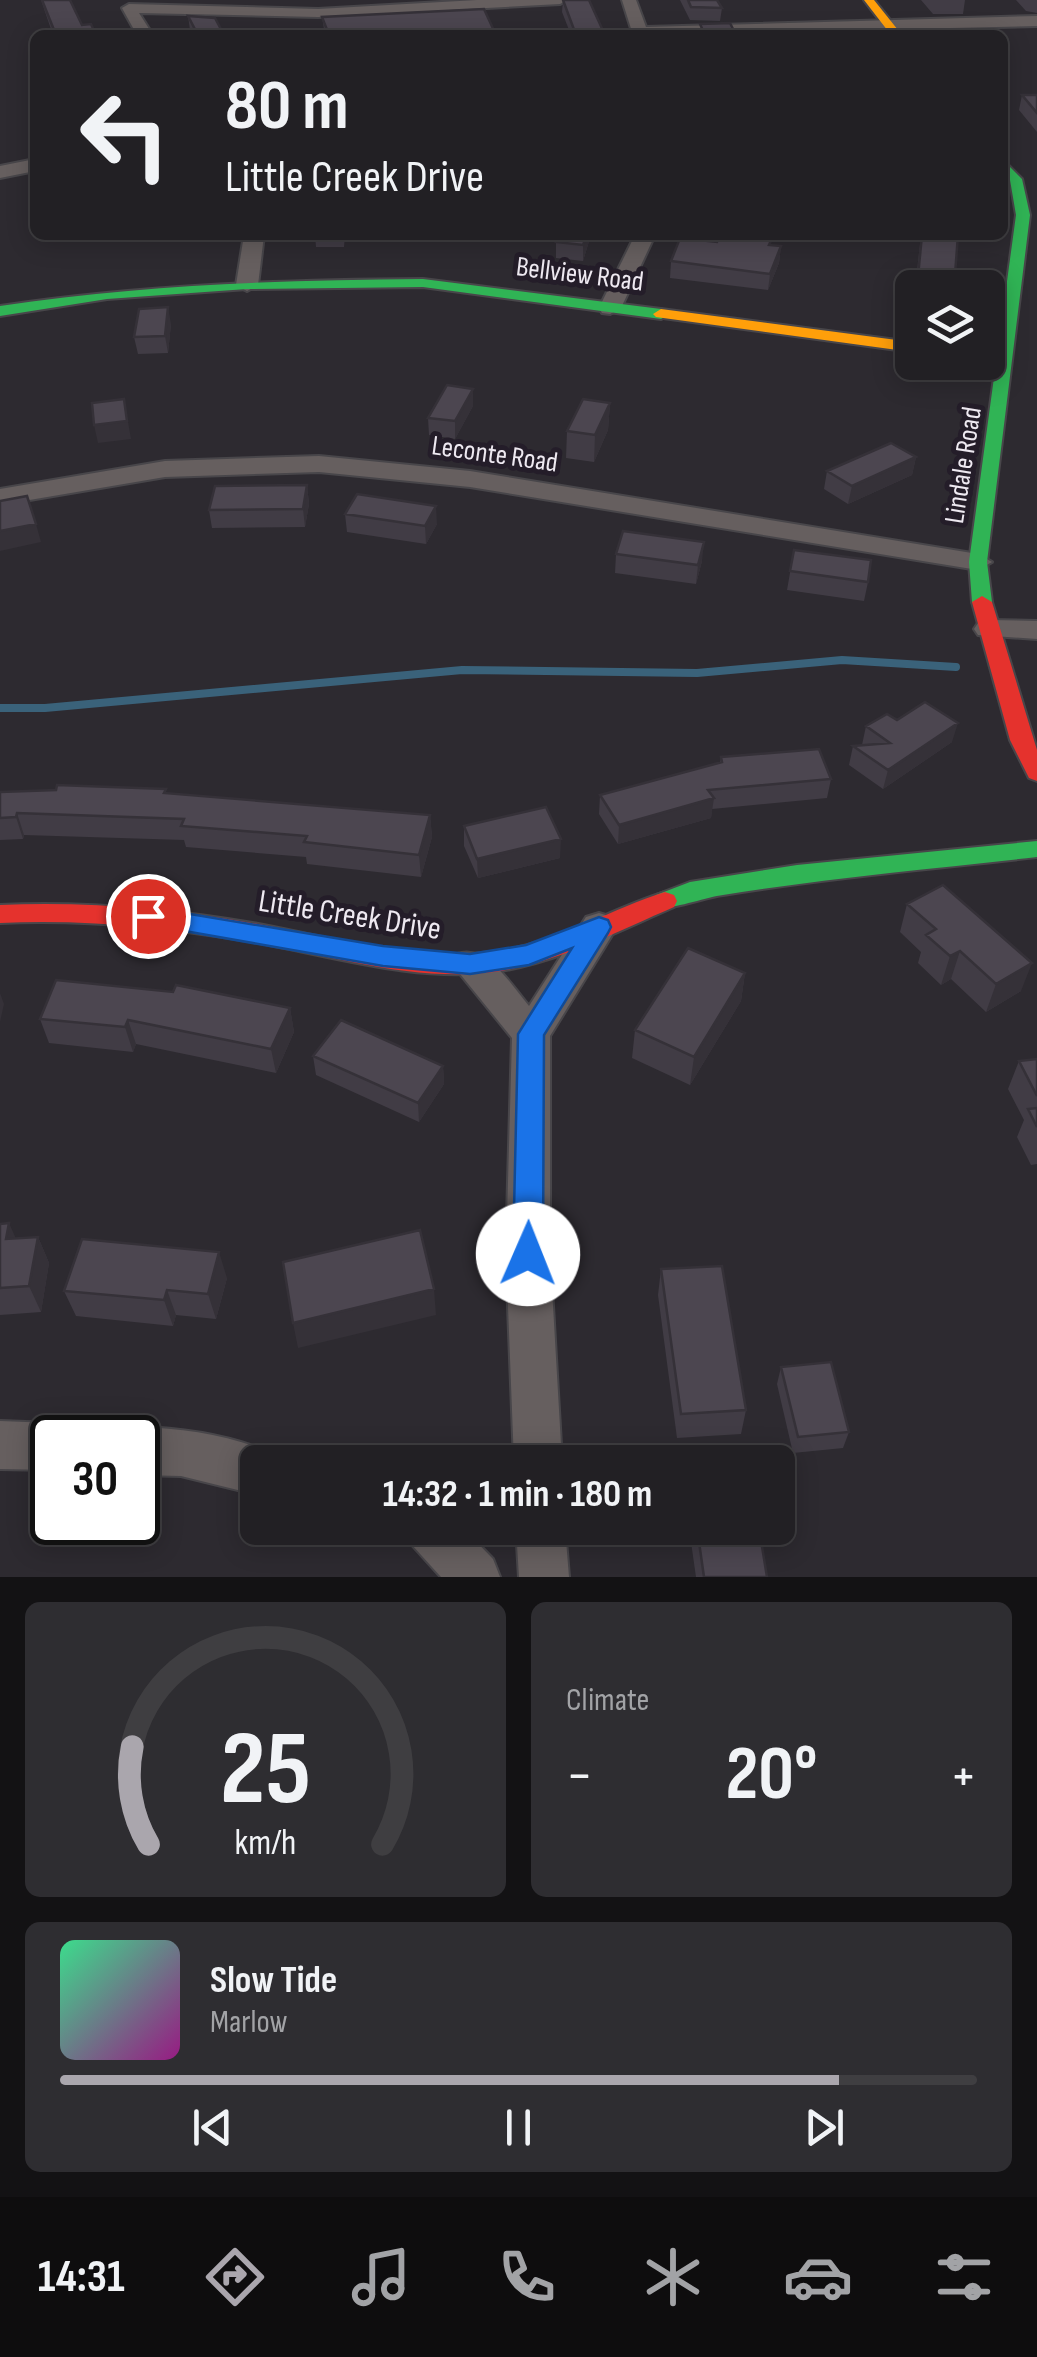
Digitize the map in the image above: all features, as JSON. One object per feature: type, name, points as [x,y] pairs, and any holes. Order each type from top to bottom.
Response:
[{"type":"street","points":[[142,30],[128,9],[318,13],[560,0]]},
{"type":"street","points":[[628,0],[639,30]]},
{"type":"street","points":[[869,0],[894,30],[1037,21]]},
{"type":"street","points":[[0,172],[30,166]]},
{"type":"street","name":"Lindale Road","points":[[1008,170],[1016,180],[1023,215],[1008,360],[978,562],[988,628],[1023,699],[1020,740],[1037,773]]},
{"type":"street","points":[[248,285],[253,240]]},
{"type":"street","points":[[610,308],[643,240]]},
{"type":"street","name":"Bellview Road","points":[[0,310],[108,295],[248,285],[423,283],[895,345]]},
{"type":"street","name":"Leconte Road","points":[[0,497],[165,469],[319,464],[470,479],[978,562]]},
{"type":"street","points":[[988,628],[1037,630]]},
{"type":"street","name":"Little Creek Drive","points":[[0,914],[72,909],[186,920],[383,956],[470,964],[529,955],[690,891],[797,874],[1037,850]]},
{"type":"street","points":[[530,1445],[531,1034],[599,927]]},
{"type":"street","points":[[470,964],[531,1034]]},
{"type":"street","points":[[0,1445],[30,1446]]},
{"type":"street","points":[[160,1451],[182,1452],[240,1466]]},
{"type":"street","points":[[445,1545],[475,1577]]},
{"type":"street","points":[[542,1545],[544,1577]]},
{"type":"building","points":[[42,0],[70,0],[82,25],[91,24],[94,30],[54,30]]},
{"type":"building","points":[[563,0],[589,0],[603,30],[574,30]]},
{"type":"building","points":[[688,0],[717,0],[722,8],[691,7]]},
{"type":"building","points":[[484,9],[494,30],[327,30],[322,17]]},
{"type":"building","points":[[188,16],[215,18],[221,30],[195,30]]},
{"type":"building","points":[[730,23],[734,30],[703,30],[700,24]]},
{"type":"building","points":[[1022,95],[1037,95],[1037,113]]},
{"type":"building","points":[[557,240],[585,240],[583,245]]},
{"type":"building","points":[[679,240],[771,240],[769,245],[781,246],[770,274],[671,261]]},
{"type":"building","points":[[922,240],[958,240],[955,270],[919,270]]},
{"type":"building","points":[[168,307],[165,336],[134,337],[139,309]]},
{"type":"building","points":[[447,385],[473,389],[455,421],[428,418]]},
{"type":"building","points":[[124,399],[127,421],[94,425],[92,403]]},
{"type":"building","points":[[583,399],[610,403],[595,435],[567,431]]},
{"type":"building","points":[[891,443],[916,457],[852,486],[827,471]]},
{"type":"building","points":[[307,485],[303,509],[209,510],[215,486]]},
{"type":"building","points":[[357,494],[436,506],[425,526],[345,514]]},
{"type":"building","points":[[27,496],[36,524],[0,531],[0,501]]},
{"type":"building","points":[[623,531],[704,542],[698,565],[616,554]]},
{"type":"building","points":[[794,550],[871,560],[868,582],[790,571]]},
{"type":"building","points":[[925,702],[958,723],[888,770],[853,746],[890,743],[866,726],[887,714],[897,720]]},
{"type":"building","points":[[819,749],[831,779],[708,790],[714,798],[619,825],[600,795],[722,762],[721,757]]},
{"type":"building","points":[[57,785],[166,789],[164,793],[430,815],[419,855],[304,842],[307,836],[181,826],[184,819],[17,813],[16,817],[0,818],[0,792],[56,790]]},
{"type":"building","points":[[546,807],[561,839],[477,859],[464,826]]},
{"type":"building","points":[[943,885],[1032,963],[996,984],[960,951],[950,956],[926,935],[936,929],[907,904]]},
{"type":"building","points":[[688,948],[745,973],[694,1057],[635,1030]]},
{"type":"building","points":[[56,980],[173,992],[176,985],[290,1008],[271,1049],[128,1020],[125,1027],[40,1019]]},
{"type":"building","points":[[341,1020],[443,1066],[418,1103],[313,1056]]},
{"type":"building","points":[[1037,1059],[1037,1096],[1019,1061]]},
{"type":"building","points":[[1037,1108],[1037,1127],[1028,1109]]},
{"type":"building","points":[[9,1223],[6,1239],[38,1237],[29,1286],[0,1288],[0,1224]]},
{"type":"building","points":[[420,1230],[434,1289],[293,1323],[283,1262]]},
{"type":"building","points":[[82,1239],[219,1252],[208,1294],[167,1290],[164,1300],[64,1291]]},
{"type":"building","points":[[722,1266],[746,1410],[681,1414],[661,1269]]},
{"type":"building","points":[[831,1362],[849,1432],[798,1437],[781,1367]]},
{"type":"building","points":[[699,1545],[762,1545],[767,1577],[704,1577]]},
{"type":"waterway","points":[[0,708],[45,708],[462,670],[697,673],[842,660],[956,667]]},
{"type":"traffic: fast","points":[[982,602],[978,562],[1023,215],[1016,179],[1008,170]]},
{"type":"traffic: fast","points":[[0,311],[107,295],[247,285],[423,283],[661,314]]},
{"type":"traffic: fast","points":[[665,901],[690,891],[797,874],[1037,849]]},
{"type":"traffic: slow","points":[[869,0],[893,30]]},
{"type":"traffic: slow","points":[[661,314],[895,345]]},
{"type":"traffic: jam","points":[[982,602],[1021,740],[1037,773]]},
{"type":"traffic: jam","points":[[0,914],[73,912],[145,917],[402,960],[470,964],[545,950],[665,901]]},
{"type":"route","points":[[148,916],[383,956],[470,964],[529,955],[599,927],[531,1034],[528,1254]]}]
